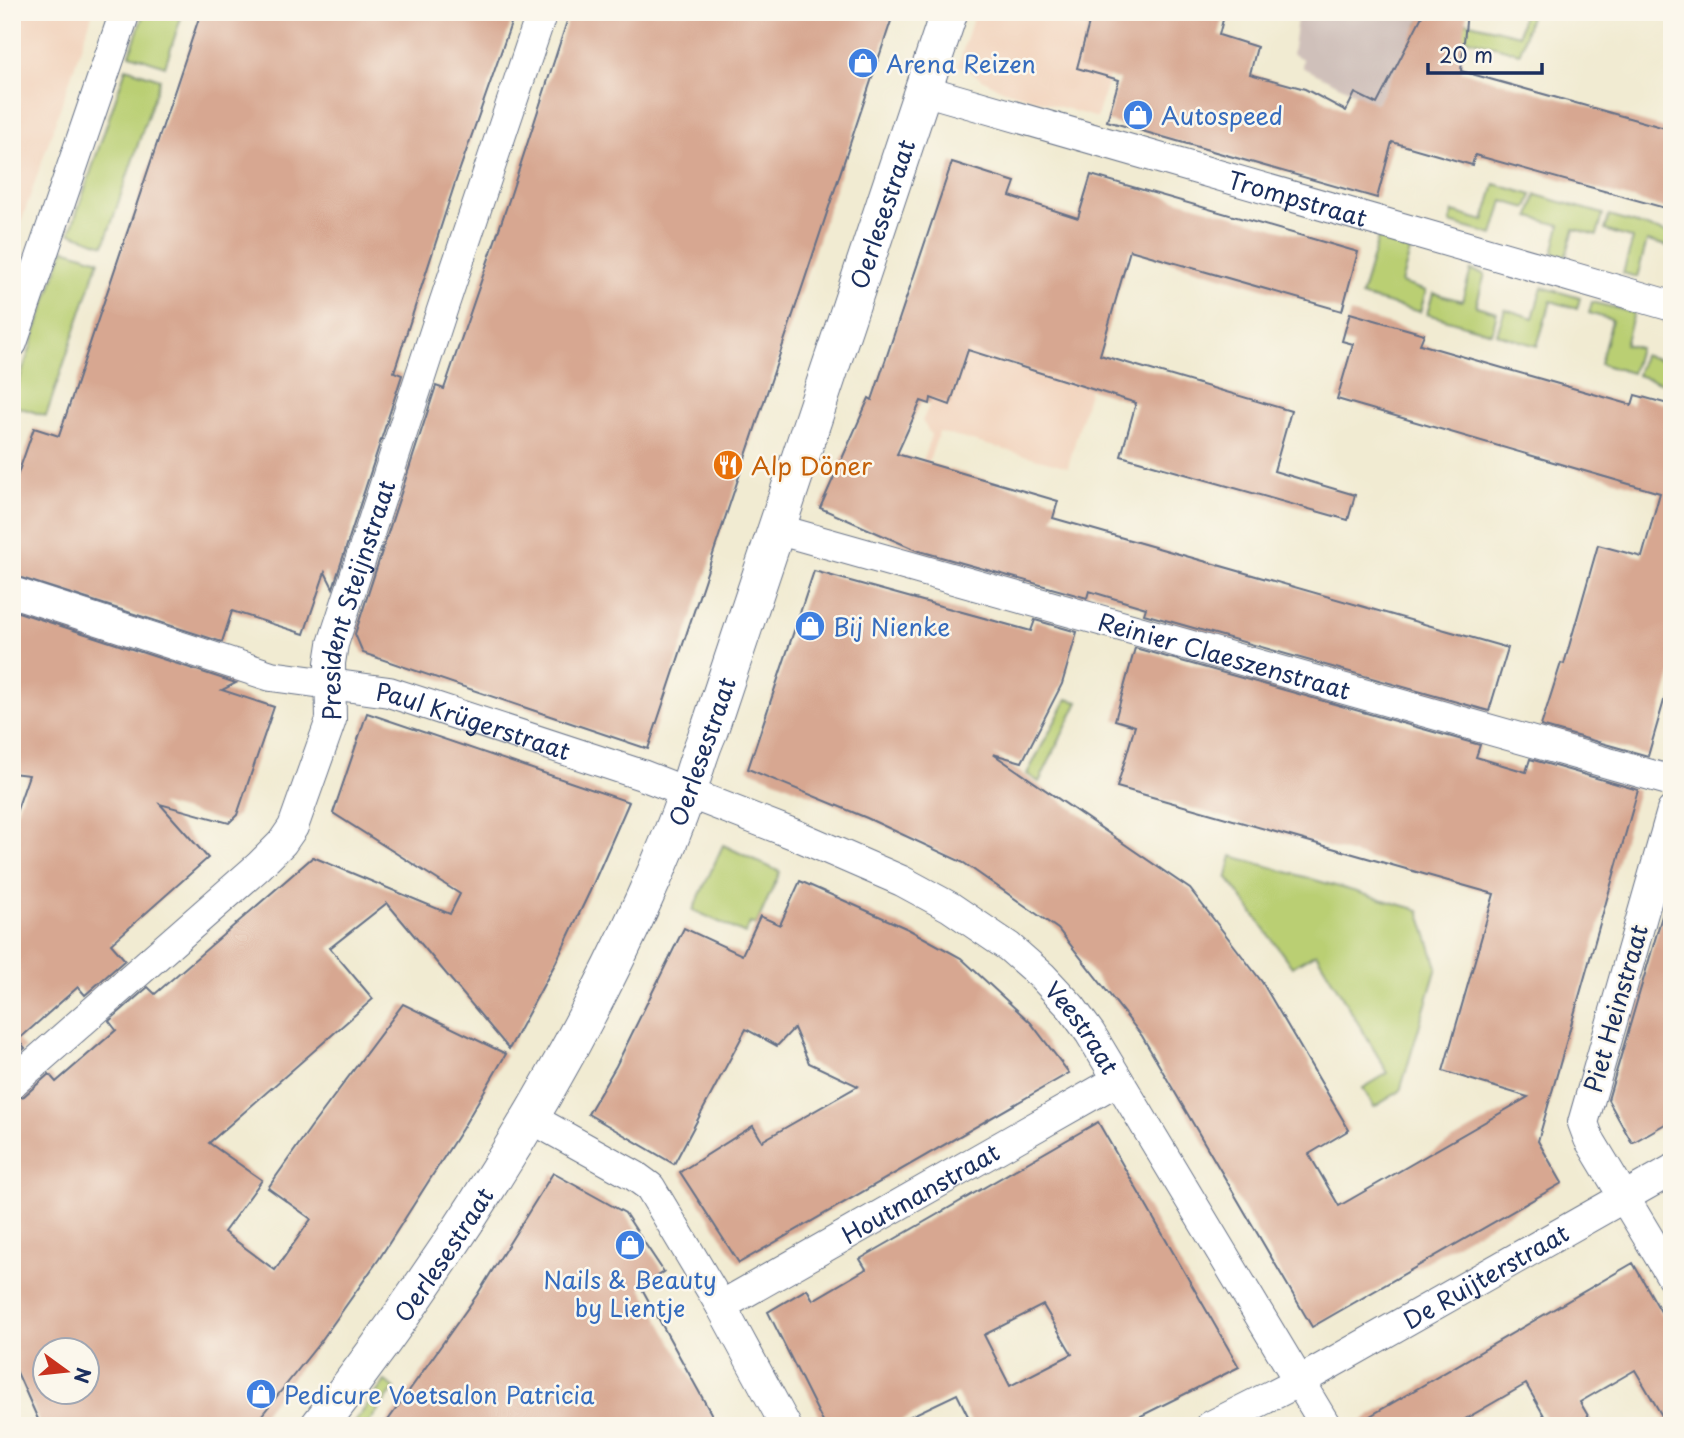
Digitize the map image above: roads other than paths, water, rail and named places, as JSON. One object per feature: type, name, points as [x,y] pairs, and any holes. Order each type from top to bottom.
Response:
[{"type":"street","points":[[12,343],[125,12]]},
{"type":"street","name":"President Steijnstraat","points":[[12,1083],[282,843],[293,827],[331,720],[330,663],[333,644],[542,12]]},
{"type":"street","name":"Oerlesestraat","points":[[319,1426],[448,1250],[529,1117],[588,1014],[663,858],[688,792],[949,12]]},
{"type":"street","name":"Trompstraat","points":[[923,90],[1672,306]]},
{"type":"street","name":"Reinier Claeszenstraat","points":[[776,529],[1672,781]]},
{"type":"street","name":"Paul Krügerstraat","points":[[12,592],[271,676],[389,692],[688,792]]},
{"type":"street","name":"Veestraat","points":[[688,792],[902,881],[950,907],[990,934],[1042,976],[1071,1007],[1090,1033],[1326,1426]]},
{"type":"street","name":"Piet Heinstraat","points":[[1672,811],[1583,1123],[1588,1139],[1672,1277]]},
{"type":"street","name":"Houtmanstraat","points":[[722,1306],[1118,1080]]},
{"type":"street","points":[[529,1117],[650,1187],[722,1306],[786,1426]]},
{"type":"street","name":"De Ruijterstraat","points":[[1211,1426],[1298,1381],[1672,1170]]},
{"type":"place","name":"Arena Reizen","points":[[863,63]]},
{"type":"place","name":"Autospeed","points":[[1138,115]]},
{"type":"place","name":"Alp Döner","points":[[728,465]]},
{"type":"place","name":"Bij Nienke","points":[[810,626]]},
{"type":"place","name":"Nails & Beauty by Lientje","points":[[630,1245]]},
{"type":"place","name":"Pedicure Voetsalon Patricia","points":[[261,1394]]}]
